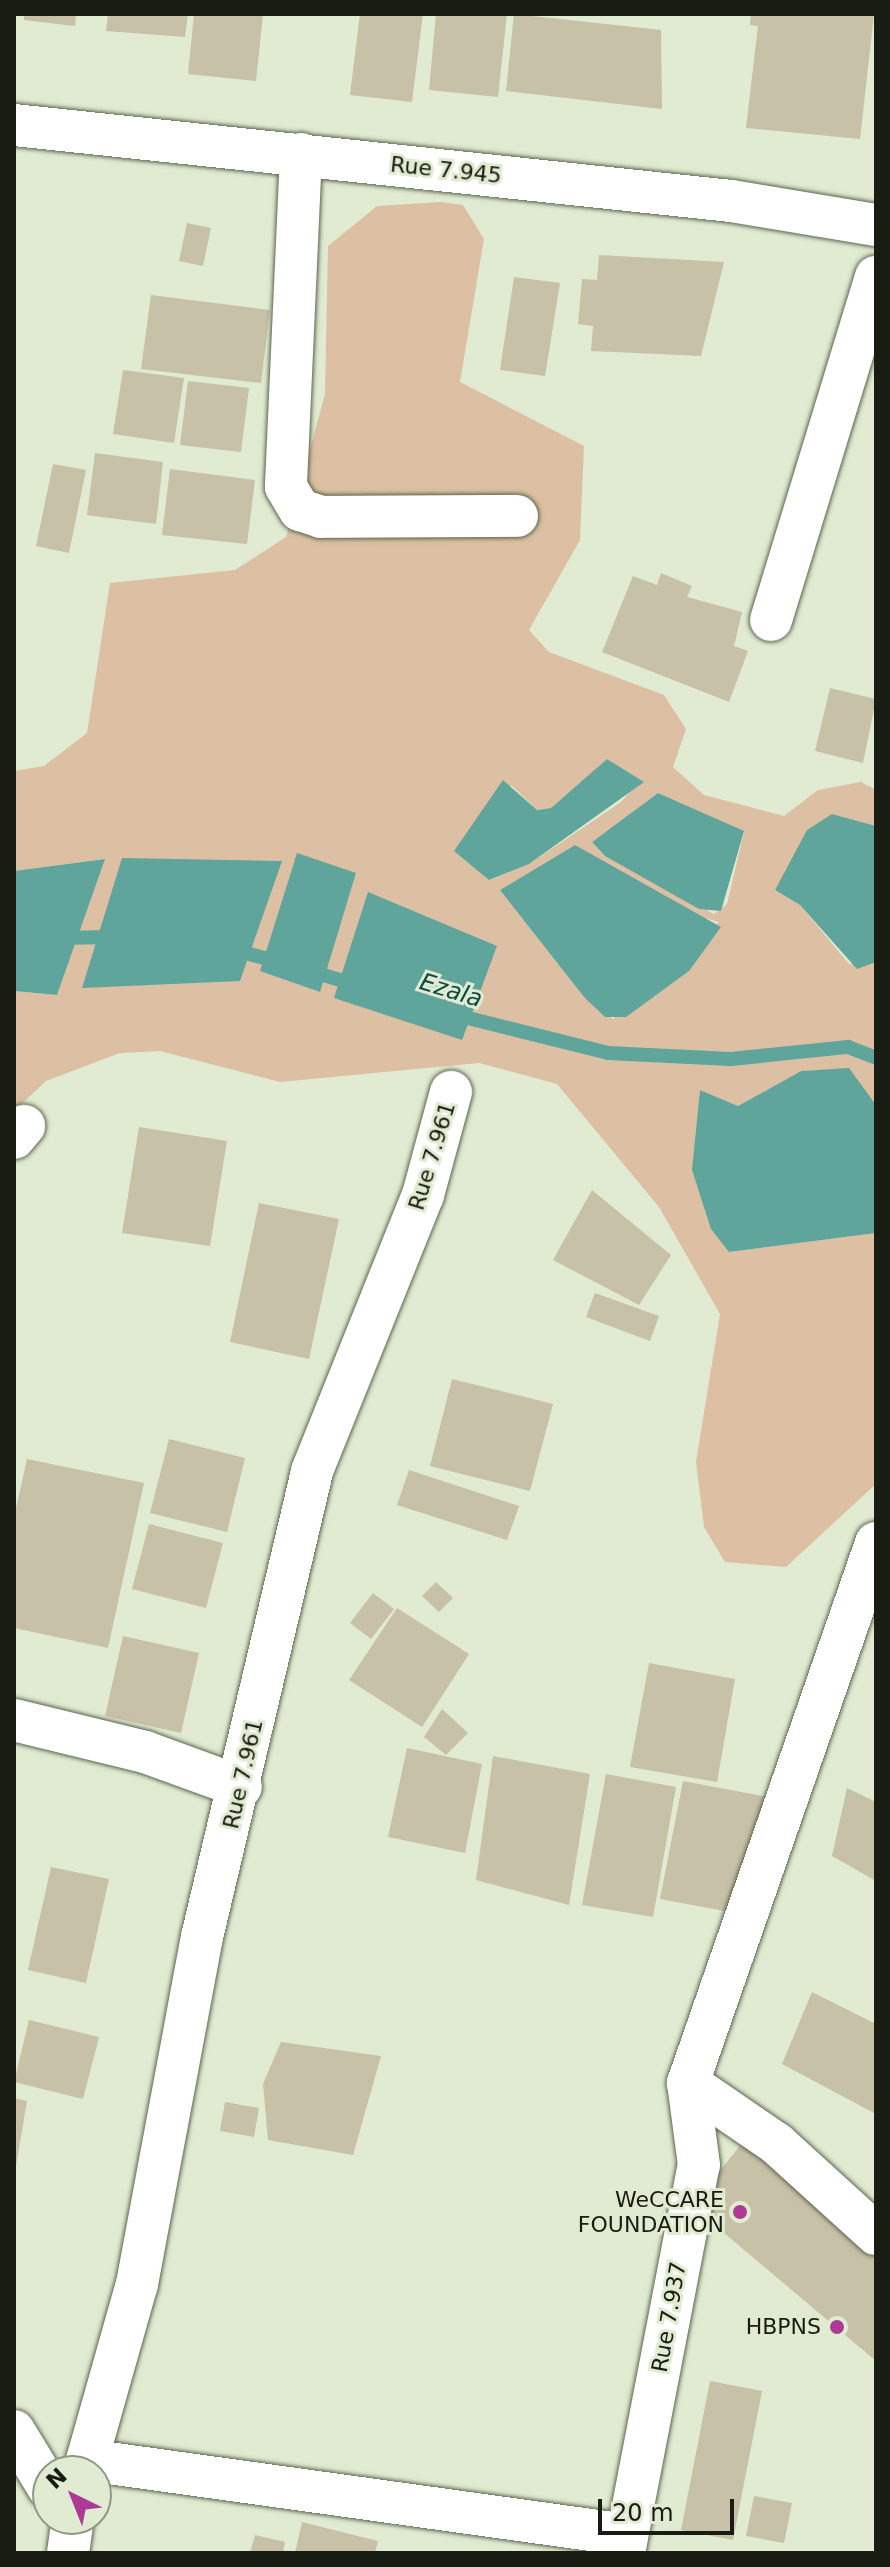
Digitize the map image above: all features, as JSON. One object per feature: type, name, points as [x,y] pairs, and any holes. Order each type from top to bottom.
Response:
[{"type":"street","name":"Rue 7.945","points":[[14,125],[731,201],[876,225]]},
{"type":"street","points":[[301,154],[286,487],[300,510],[321,517],[517,516]]},
{"type":"street","points":[[771,620],[876,277]]},
{"type":"street","name":"Rue 7.961","points":[[88,2455],[137,2284],[202,1937],[241,1787],[312,1471],[423,1195],[451,1092]]},
{"type":"street","points":[[876,1543],[688,2083],[777,2144],[876,2234]]},
{"type":"street","points":[[14,1720],[145,1752],[241,1787]]},
{"type":"street","name":"Rue 7.937","points":[[625,2544],[699,2165],[688,2083]]},
{"type":"street","points":[[14,2431],[32,2461]]},
{"type":"street","points":[[112,2469],[625,2544]]},
{"type":"shaded area","points":[[441,202],[463,205],[484,239],[460,382],[584,446],[580,540],[529,630],[549,652],[664,695],[686,729],[673,767],[704,795],[784,816],[818,790],[861,782],[876,790],[876,826],[832,814],[775,890],[800,905],[849,964],[876,962],[876,1105],[848,1069],[801,1071],[738,1106],[700,1090],[698,1129],[729,1252],[876,1233],[876,1484],[786,1567],[725,1562],[704,1527],[696,1462],[720,1314],[659,1207],[557,1084],[479,1063],[280,1082],[160,1051],[120,1053],[46,1081],[14,1111],[14,991],[57,995],[104,859],[14,871],[14,771],[44,766],[87,733],[110,583],[235,570],[286,537],[325,394],[328,246],[377,206]],"holes":[[[607,759],[631,791],[621,802],[529,864],[490,880],[511,785],[537,810],[551,808]],[[658,793],[744,832],[727,904],[714,914],[605,856],[592,842]],[[575,845],[689,914],[719,922],[613,1019],[584,997],[500,890]]]},
{"type":"water","points":[[607,759],[644,782],[529,864],[489,880],[454,851],[503,780],[537,810],[551,808]]},
{"type":"water","points":[[658,793],[744,831],[721,911],[699,909],[605,856],[592,842]]},
{"type":"water","points":[[832,814],[876,826],[876,962],[857,969],[800,905],[775,890],[807,830]]},
{"type":"water","points":[[575,845],[721,927],[689,971],[626,1017],[605,1017],[584,997],[500,890]]},
{"type":"water","points":[[297,853],[356,873],[320,992],[260,971]]},
{"type":"water","points":[[122,858],[282,861],[240,981],[82,988]]},
{"type":"water","points":[[105,859],[57,995],[14,991],[14,871]]},
{"type":"water","points":[[368,892],[497,946],[462,1040],[334,998]]},
{"type":"water","points":[[849,1068],[876,1105],[876,1233],[729,1252],[711,1229],[692,1170],[700,1090],[738,1106],[801,1071]]},
{"type":"building","points":[[24,14],[76,14],[75,26],[24,20]]},
{"type":"building","points":[[108,14],[188,14],[185,37],[106,31]]},
{"type":"building","points":[[194,14],[263,14],[256,81],[188,74]]},
{"type":"building","points":[[360,14],[423,14],[412,102],[350,95]]},
{"type":"building","points":[[436,14],[507,14],[498,97],[429,90]]},
{"type":"building","points":[[514,14],[661,30],[662,109],[506,91]]},
{"type":"building","points":[[751,14],[874,14],[860,139],[746,128],[758,26],[750,25]]},
{"type":"building","points":[[187,223],[211,228],[203,266],[179,261]]},
{"type":"building","points":[[599,255],[724,262],[701,356],[591,351],[593,326],[578,324],[582,279],[597,280]]},
{"type":"building","points":[[514,277],[560,283],[545,376],[500,370]]},
{"type":"building","points":[[151,295],[270,310],[261,383],[141,369]]},
{"type":"building","points":[[123,370],[184,378],[174,443],[113,434]]},
{"type":"building","points":[[188,381],[249,388],[241,452],[180,445]]},
{"type":"building","points":[[95,453],[163,462],[156,524],[87,515]]},
{"type":"building","points":[[53,464],[86,470],[69,553],[36,546]]},
{"type":"building","points":[[170,469],[255,480],[247,544],[162,535]]},
{"type":"building","points":[[661,573],[692,586],[687,597],[742,612],[734,646],[748,651],[729,702],[602,652],[633,576],[657,585]]},
{"type":"building","points":[[830,688],[876,699],[863,763],[815,751]]},
{"type":"building","points":[[139,1127],[227,1141],[210,1246],[122,1233]]},
{"type":"building","points":[[592,1190],[671,1255],[639,1305],[553,1260]]},
{"type":"building","points":[[259,1203],[339,1219],[309,1359],[230,1342]]},
{"type":"building","points":[[595,1293],[659,1316],[650,1341],[586,1317]]},
{"type":"building","points":[[452,1379],[553,1404],[530,1491],[430,1466]]},
{"type":"building","points":[[169,1439],[245,1458],[227,1532],[150,1513]]},
{"type":"building","points":[[27,1459],[144,1483],[108,1648],[14,1628],[14,1517]]},
{"type":"building","points":[[409,1470],[519,1506],[507,1540],[397,1505]]},
{"type":"building","points":[[149,1524],[223,1543],[206,1608],[132,1589]]},
{"type":"building","points":[[436,1582],[453,1598],[439,1612],[422,1596]]},
{"type":"building","points":[[373,1593],[394,1609],[371,1639],[350,1623]]},
{"type":"building","points":[[397,1608],[469,1654],[422,1727],[349,1680]]},
{"type":"building","points":[[123,1636],[199,1653],[181,1733],[105,1716]]},
{"type":"building","points":[[649,1663],[735,1679],[717,1782],[630,1767]]},
{"type":"building","points":[[442,1709],[468,1733],[446,1755],[424,1737]]},
{"type":"building","points":[[407,1748],[482,1764],[465,1853],[388,1837]]},
{"type":"building","points":[[493,1756],[590,1774],[569,1905],[476,1880]]},
{"type":"building","points":[[606,1774],[676,1787],[653,1917],[582,1905]]},
{"type":"building","points":[[683,1781],[768,1797],[746,1915],[660,1899]]},
{"type":"building","points":[[847,1788],[876,1802],[876,1881],[832,1856]]},
{"type":"building","points":[[51,1867],[109,1879],[86,1983],[28,1970]]},
{"type":"building","points":[[812,1992],[876,2024],[876,2114],[782,2064]]},
{"type":"building","points":[[29,2020],[99,2037],[83,2099],[14,2082]]},
{"type":"building","points":[[281,2042],[381,2056],[353,2155],[268,2140],[263,2084]]},
{"type":"building","points":[[14,2098],[27,2101],[16,2166],[14,2165]]},
{"type":"building","points":[[225,2102],[259,2108],[254,2137],[220,2131]]},
{"type":"building","points":[[750,2133],[876,2247],[876,2361],[692,2206]]},
{"type":"building","points":[[710,2381],[762,2391],[733,2540],[681,2530]]},
{"type":"building","points":[[754,2496],[792,2503],[784,2543],[746,2536]]},
{"type":"building","points":[[302,2522],[378,2541],[375,2553],[295,2553]]},
{"type":"building","points":[[255,2535],[285,2542],[283,2553],[250,2553]]},
{"type":"waterway","name":"Ezala","points":[[58,938],[113,937]]},
{"type":"waterway","name":"Ezala","points":[[234,950],[279,962]]},
{"type":"waterway","name":"Ezala","points":[[307,970],[356,985]]},
{"type":"waterway","name":"Ezala","points":[[452,1014],[608,1053],[731,1059],[848,1047],[876,1058]]},
{"type":"place","name":"WeCCARE FOUNDATION","points":[[740,2212]]},
{"type":"place","name":"HBPNS","points":[[837,2327]]}]
